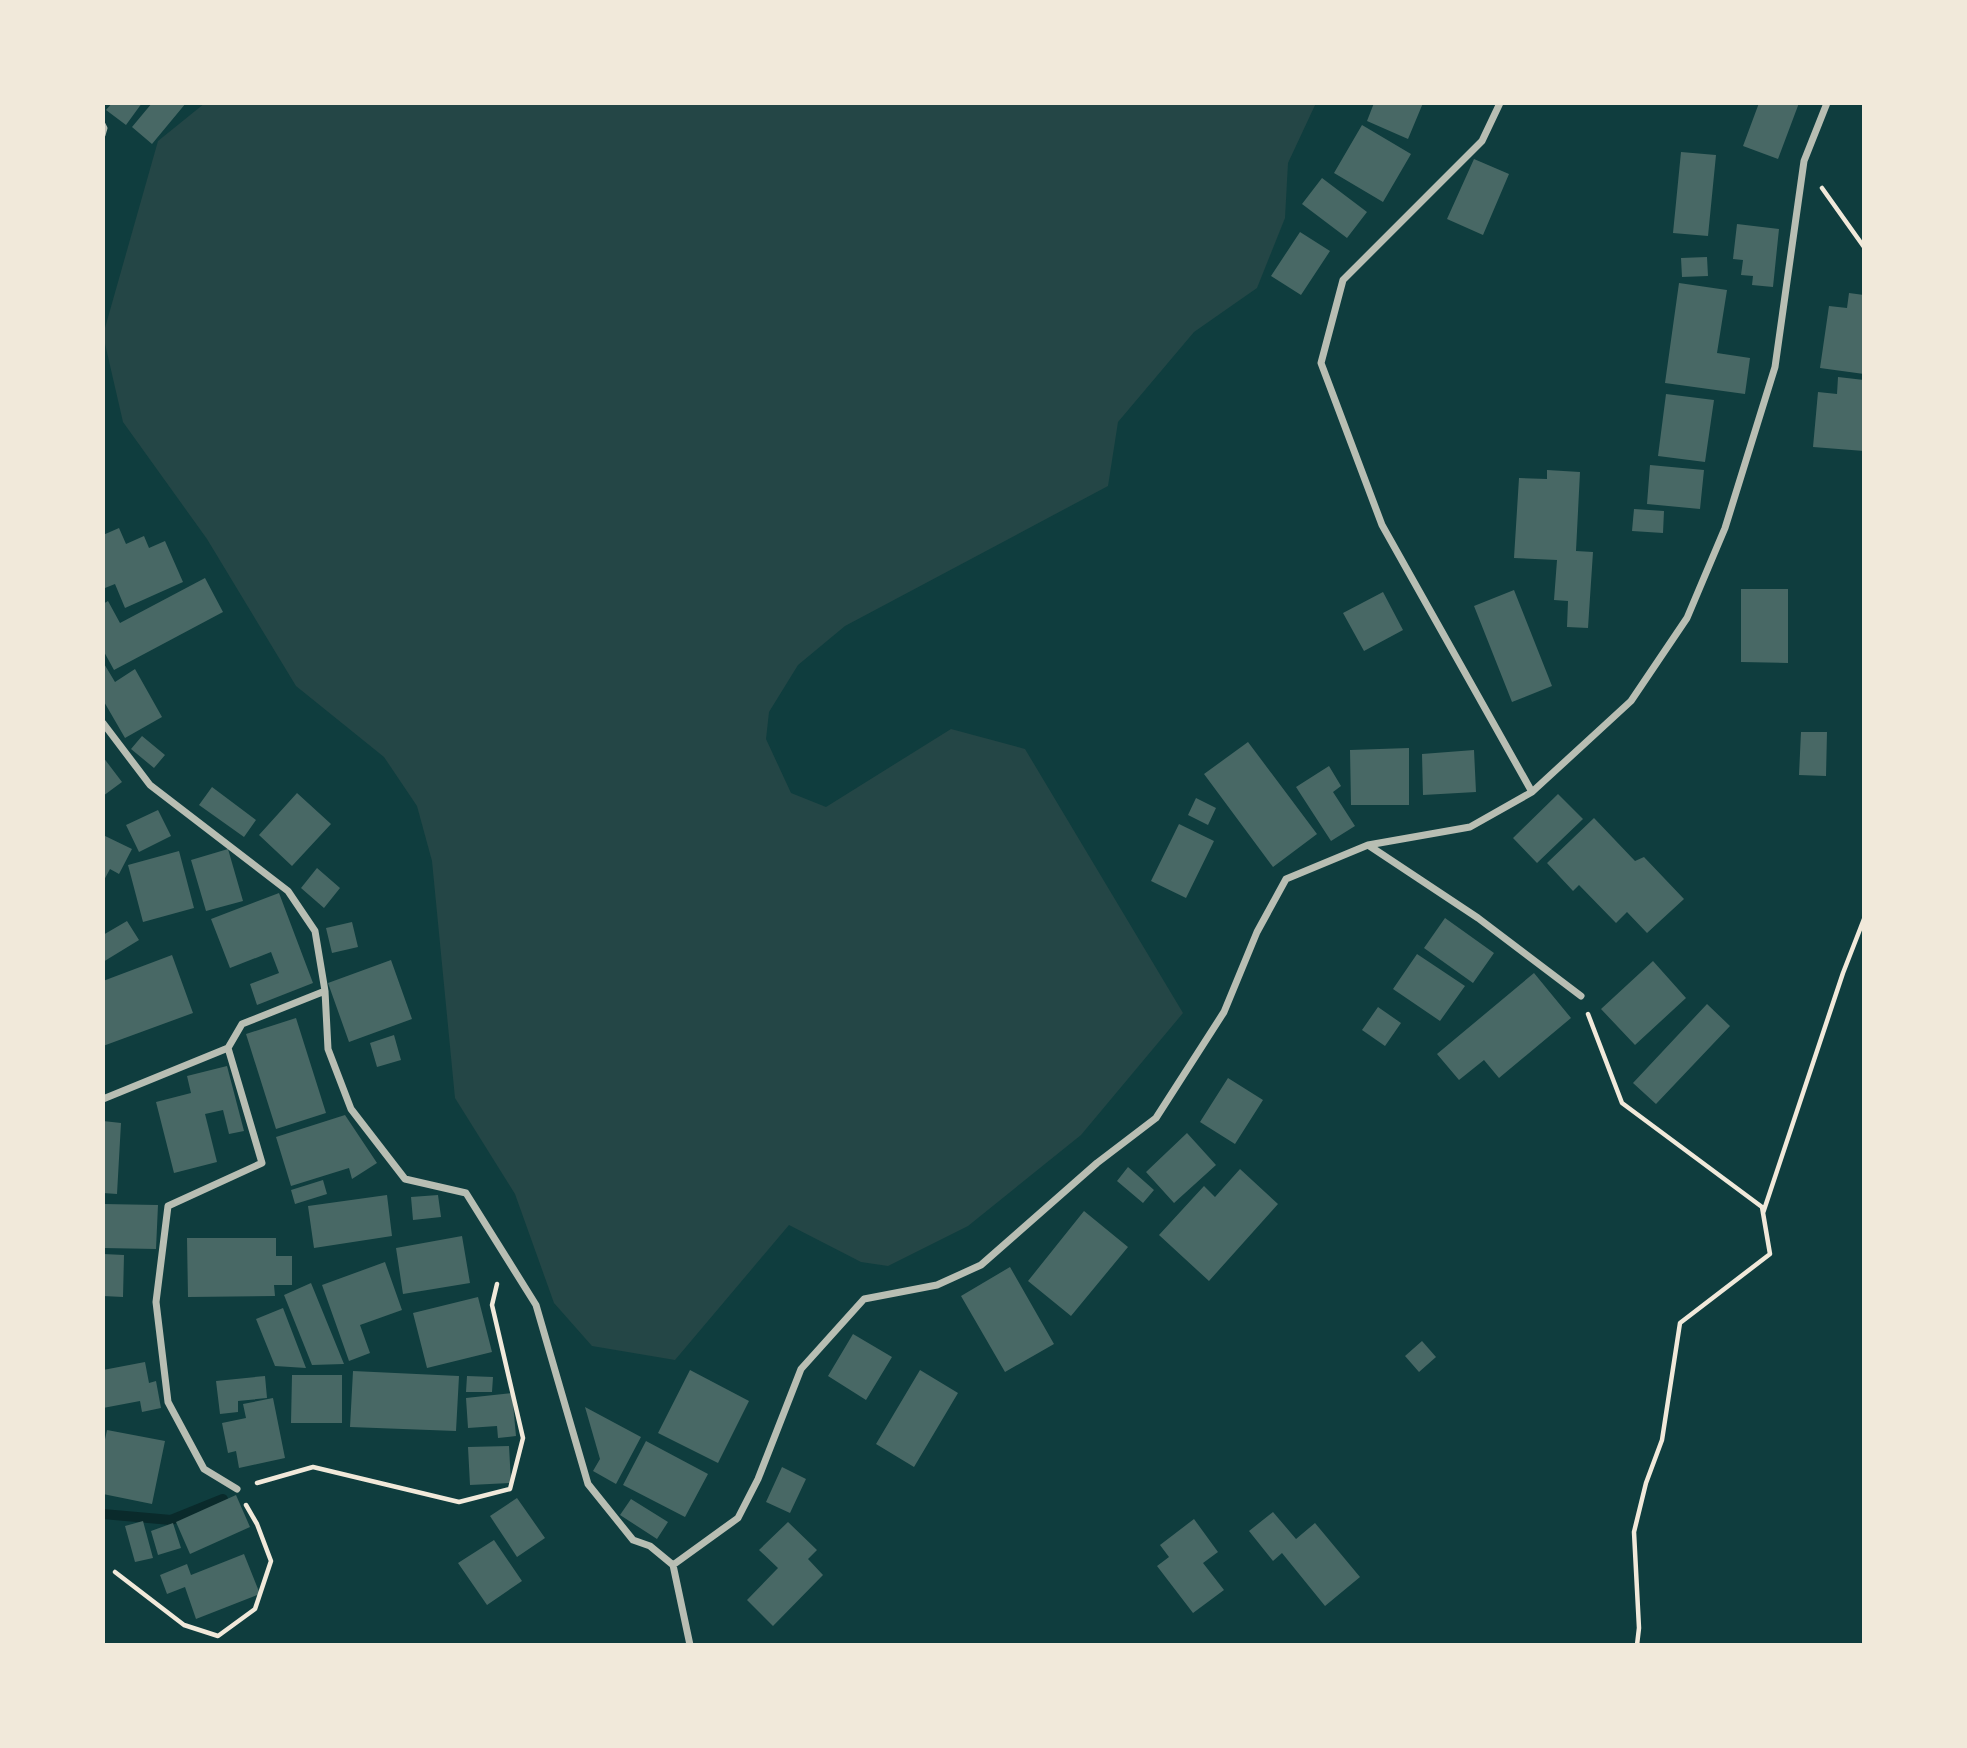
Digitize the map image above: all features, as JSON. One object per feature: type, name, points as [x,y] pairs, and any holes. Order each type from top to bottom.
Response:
[{"type":"street","points":[[1500,103],[1482,141],[1343,280],[1321,363],[1382,525],[1532,792]]},
{"type":"street","points":[[673,1565],[738,1518],[758,1479],[801,1369],[864,1299],[937,1285],[981,1265],[1097,1163],[1156,1118],[1224,1012],[1257,932],[1286,879],[1368,845],[1470,827],[1532,792],[1631,701],[1687,618],[1725,528],[1775,367],[1804,161],[1826,103]]},
{"type":"street","points":[[103,723],[150,785],[288,891],[315,931],[325,991],[328,1049],[351,1109],[405,1179],[466,1193],[536,1305],[587,1484],[633,1540],[650,1546],[673,1565],[690,1645]]},
{"type":"street","points":[[1368,845],[1478,918],[1581,996]]},
{"type":"street","points":[[103,1100],[228,1048],[242,1024],[325,991]]},
{"type":"street","points":[[228,1048],[262,1163],[168,1206],[156,1302],[168,1402],[204,1469],[237,1489]]},
{"type":"lane","points":[[103,124],[103,135]]},
{"type":"path","points":[[1804,161],[1864,247]]},
{"type":"path","points":[[1763,1214],[1843,973],[1864,919]]},
{"type":"path","points":[[1581,996],[1622,1103],[1762,1207],[1770,1254],[1680,1323],[1662,1440],[1646,1483],[1634,1532],[1639,1628],[1637,1645]]},
{"type":"path","points":[[115,1572],[184,1625],[218,1636],[255,1609],[271,1561],[257,1524],[237,1489],[313,1467],[459,1502],[510,1489],[523,1438],[492,1305],[504,1256]]},
{"type":"shaded area","points":[[205,103],[1316,103],[1288,163],[1285,218],[1257,288],[1194,332],[1118,422],[1108,486],[845,626],[798,665],[769,712],[766,739],[791,793],[826,807],[951,729],[1025,749],[1183,1013],[1081,1135],[968,1226],[888,1266],[861,1262],[789,1225],[675,1360],[592,1346],[554,1303],[515,1194],[455,1098],[432,861],[417,806],[384,757],[296,686],[207,539],[123,422],[103,335],[158,141]]},
{"type":"building","points":[[112,103],[142,103],[126,125],[106,110]]},
{"type":"building","points":[[152,103],[186,103],[152,144],[132,127]]},
{"type":"building","points":[[1374,103],[1423,103],[1408,139],[1367,121]]},
{"type":"building","points":[[1759,103],[1799,103],[1778,159],[1743,146]]},
{"type":"building","points":[[1362,125],[1411,154],[1383,202],[1334,173]]},
{"type":"building","points":[[1681,152],[1716,155],[1708,236],[1673,233]]},
{"type":"building","points":[[1474,159],[1509,174],[1483,235],[1447,219]]},
{"type":"building","points":[[1322,178],[1367,212],[1347,238],[1302,204]]},
{"type":"building","points":[[1737,224],[1779,229],[1773,287],[1752,285],[1753,276],[1741,275],[1743,260],[1733,259]]},
{"type":"building","points":[[1300,232],[1330,251],[1301,295],[1271,276]]},
{"type":"building","points":[[1707,257],[1708,276],[1682,277],[1681,258]]},
{"type":"building","points":[[1679,283],[1727,290],[1717,353],[1750,358],[1745,394],[1665,383]]},
{"type":"building","points":[[1849,293],[1864,295],[1864,374],[1820,368],[1829,306],[1847,308]]},
{"type":"building","points":[[1838,377],[1864,380],[1864,451],[1813,447],[1818,392],[1837,394]]},
{"type":"building","points":[[1666,394],[1714,400],[1705,462],[1658,456]]},
{"type":"building","points":[[1650,465],[1704,470],[1700,509],[1647,504]]},
{"type":"building","points":[[1547,470],[1580,472],[1576,551],[1593,552],[1588,628],[1567,627],[1568,601],[1554,600],[1557,560],[1514,558],[1519,478],[1547,479]]},
{"type":"building","points":[[1634,509],[1664,511],[1663,533],[1632,531]]},
{"type":"building","points":[[119,528],[126,544],[144,536],[149,548],[165,541],[183,582],[125,608],[115,584],[105,588],[103,584],[103,535]]},
{"type":"building","points":[[205,578],[223,612],[114,670],[103,650],[103,604],[108,601],[120,623]]},
{"type":"building","points":[[1741,589],[1788,589],[1788,663],[1741,662]]},
{"type":"building","points":[[1514,590],[1552,686],[1512,702],[1474,606]]},
{"type":"building","points":[[1383,592],[1403,630],[1364,651],[1343,613]]},
{"type":"building","points":[[103,662],[115,682],[135,669],[162,717],[125,738],[103,700]]},
{"type":"building","points":[[1801,732],[1827,732],[1826,776],[1799,775]]},
{"type":"building","points":[[142,736],[165,755],[154,768],[131,749]]},
{"type":"building","points":[[1248,742],[1317,834],[1273,867],[1204,774]]},
{"type":"building","points":[[1409,748],[1409,805],[1351,805],[1350,750]]},
{"type":"building","points":[[1474,750],[1476,792],[1423,795],[1422,754]]},
{"type":"building","points":[[103,757],[122,782],[103,796]]},
{"type":"building","points":[[1329,766],[1341,786],[1333,792],[1355,826],[1331,841],[1296,787]]},
{"type":"building","points":[[212,787],[256,820],[244,837],[199,805]]},
{"type":"building","points":[[297,793],[331,824],[292,866],[259,835]]},
{"type":"building","points":[[1558,794],[1583,819],[1537,863],[1513,838]]},
{"type":"building","points":[[1196,798],[1216,808],[1208,825],[1188,815]]},
{"type":"building","points":[[158,810],[171,836],[139,852],[126,825]]},
{"type":"building","points":[[1594,818],[1635,861],[1644,857],[1684,899],[1647,933],[1627,912],[1616,923],[1579,885],[1573,891],[1547,863]]},
{"type":"building","points":[[1179,824],[1214,841],[1186,898],[1151,881]]},
{"type":"building","points":[[103,835],[132,849],[119,874],[110,869],[103,882]]},
{"type":"building","points":[[228,849],[243,901],[206,911],[191,860]]},
{"type":"building","points":[[179,851],[194,908],[143,922],[128,865]]},
{"type":"building","points":[[317,868],[340,888],[324,908],[301,888]]},
{"type":"building","points":[[279,893],[313,983],[257,1005],[250,984],[279,973],[271,952],[230,968],[211,919]]},
{"type":"building","points":[[1445,918],[1494,953],[1473,983],[1424,948]]},
{"type":"building","points":[[127,921],[139,940],[103,962],[103,935]]},
{"type":"building","points":[[352,922],[358,947],[332,953],[326,928]]},
{"type":"building","points":[[1417,954],[1465,986],[1440,1021],[1393,989]]},
{"type":"building","points":[[172,955],[193,1013],[103,1046],[103,981]]},
{"type":"building","points":[[391,960],[412,1019],[349,1042],[328,983]]},
{"type":"building","points":[[1653,961],[1686,998],[1635,1045],[1601,1009]]},
{"type":"building","points":[[1534,973],[1571,1018],[1499,1078],[1484,1060],[1459,1080],[1437,1054]]},
{"type":"building","points":[[1707,1004],[1730,1026],[1656,1104],[1633,1083]]},
{"type":"building","points":[[1378,1007],[1401,1023],[1385,1046],[1362,1030]]},
{"type":"building","points":[[296,1018],[326,1113],[276,1129],[246,1034]]},
{"type":"building","points":[[394,1035],[401,1060],[377,1067],[370,1043]]},
{"type":"building","points":[[227,1066],[244,1131],[229,1134],[223,1110],[205,1114],[217,1162],[174,1173],[156,1102],[191,1093],[187,1076]]},
{"type":"building","points":[[1228,1078],[1263,1100],[1235,1144],[1200,1122]]},
{"type":"building","points":[[345,1115],[377,1163],[352,1179],[349,1168],[291,1186],[276,1137]]},
{"type":"building","points":[[103,1121],[121,1123],[117,1194],[103,1193]]},
{"type":"building","points":[[1187,1133],[1216,1165],[1174,1203],[1146,1172]]},
{"type":"building","points":[[1128,1167],[1154,1190],[1143,1203],[1117,1181]]},
{"type":"building","points":[[1240,1169],[1278,1204],[1209,1281],[1159,1235],[1204,1186],[1215,1197]]},
{"type":"building","points":[[323,1180],[327,1194],[295,1204],[291,1190]]},
{"type":"building","points":[[387,1195],[392,1236],[314,1248],[308,1206]]},
{"type":"building","points":[[438,1195],[441,1217],[413,1220],[411,1197]]},
{"type":"building","points":[[103,1204],[158,1205],[156,1249],[103,1248]]},
{"type":"building","points":[[1084,1211],[1128,1247],[1071,1316],[1028,1281]]},
{"type":"building","points":[[462,1236],[470,1283],[403,1294],[396,1248]]},
{"type":"building","points":[[187,1238],[276,1238],[276,1256],[292,1256],[292,1285],[274,1285],[275,1296],[188,1297]]},
{"type":"building","points":[[103,1254],[124,1255],[123,1297],[103,1296]]},
{"type":"building","points":[[385,1262],[402,1310],[360,1325],[370,1353],[349,1361],[322,1285]]},
{"type":"building","points":[[1010,1267],[1054,1344],[1005,1372],[961,1296]]},
{"type":"building","points":[[311,1283],[344,1364],[312,1365],[284,1295]]},
{"type":"building","points":[[478,1297],[492,1352],[427,1368],[413,1313]]},
{"type":"building","points":[[283,1308],[306,1368],[275,1366],[256,1319]]},
{"type":"building","points":[[853,1334],[892,1357],[866,1400],[828,1376]]},
{"type":"building","points":[[1422,1341],[1436,1357],[1419,1372],[1405,1356]]},
{"type":"building","points":[[145,1362],[149,1383],[156,1381],[161,1408],[142,1412],[140,1401],[103,1408],[103,1370]]},
{"type":"building","points":[[690,1370],[749,1401],[718,1463],[658,1433]]},
{"type":"building","points":[[920,1370],[958,1393],[914,1467],[876,1444]]},
{"type":"building","points":[[353,1371],[459,1376],[456,1431],[350,1427]]},
{"type":"building","points":[[292,1375],[342,1375],[342,1423],[291,1423]]},
{"type":"building","points":[[265,1376],[267,1398],[238,1401],[238,1412],[220,1414],[216,1381]]},
{"type":"building","points":[[467,1376],[493,1377],[492,1392],[466,1392]]},
{"type":"building","points":[[512,1393],[516,1436],[498,1438],[497,1426],[468,1428],[466,1398]]},
{"type":"building","points":[[273,1398],[285,1458],[239,1468],[236,1451],[228,1453],[222,1423],[246,1418],[243,1404]]},
{"type":"building","points":[[585,1407],[641,1437],[616,1484],[593,1471],[600,1459]]},
{"type":"building","points":[[107,1430],[165,1441],[152,1504],[103,1494],[103,1449]]},
{"type":"building","points":[[646,1441],[708,1474],[685,1517],[623,1485]]},
{"type":"building","points":[[509,1446],[511,1483],[470,1485],[468,1447]]},
{"type":"building","points":[[782,1467],[806,1479],[790,1513],[766,1502]]},
{"type":"building","points":[[236,1495],[250,1527],[190,1554],[176,1522]]},
{"type":"building","points":[[517,1498],[545,1538],[517,1557],[490,1516]]},
{"type":"building","points":[[631,1499],[668,1522],[657,1539],[620,1515]]},
{"type":"building","points":[[1273,1512],[1296,1539],[1315,1523],[1360,1577],[1325,1606],[1282,1553],[1273,1561],[1249,1531]]},
{"type":"building","points":[[1194,1519],[1218,1552],[1203,1563],[1224,1590],[1193,1613],[1157,1566],[1169,1557],[1160,1545]]},
{"type":"building","points":[[143,1521],[153,1558],[135,1562],[125,1526]]},
{"type":"building","points":[[788,1522],[817,1550],[808,1559],[823,1575],[773,1626],[747,1600],[778,1568],[759,1550]]},
{"type":"building","points":[[173,1523],[181,1548],[158,1555],[151,1531]]},
{"type":"building","points":[[494,1540],[522,1581],[487,1605],[458,1563]]},
{"type":"building","points":[[244,1554],[260,1594],[196,1619],[185,1587],[167,1594],[160,1575],[187,1564],[191,1575]]},
{"type":"waterway","points":[[103,1514],[171,1520],[223,1499]]}]
